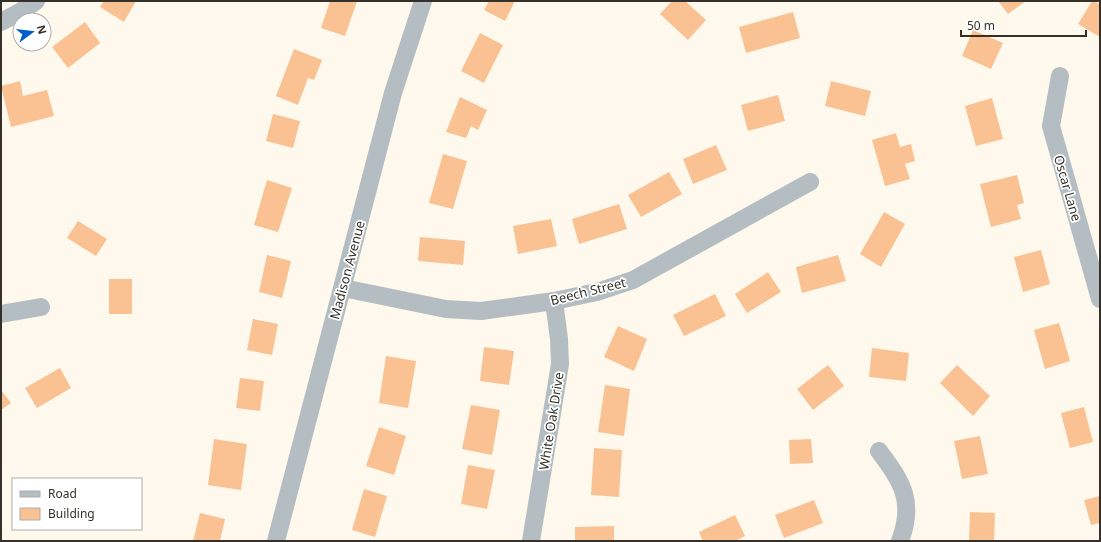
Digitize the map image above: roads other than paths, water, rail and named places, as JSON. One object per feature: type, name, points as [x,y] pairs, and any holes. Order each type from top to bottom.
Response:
[{"type":"street","points":[[1,22],[20,12],[36,1]]},
{"type":"street","name":"Madison Avenue","points":[[276,541],[394,93],[423,1]]},
{"type":"street","name":"Oscar Lane","points":[[1060,76],[1051,126],[1094,257],[1100,299]]},
{"type":"street","name":"Beech Street","points":[[343,288],[446,309],[481,311],[554,301],[609,288],[633,280],[810,182]]},
{"type":"street","name":"White Oak Drive","points":[[531,541],[560,364],[559,339],[554,301]]},
{"type":"street","points":[[1,314],[41,307]]},
{"type":"street","points":[[879,451],[898,477],[905,494],[908,513],[905,528],[900,541]]}]
